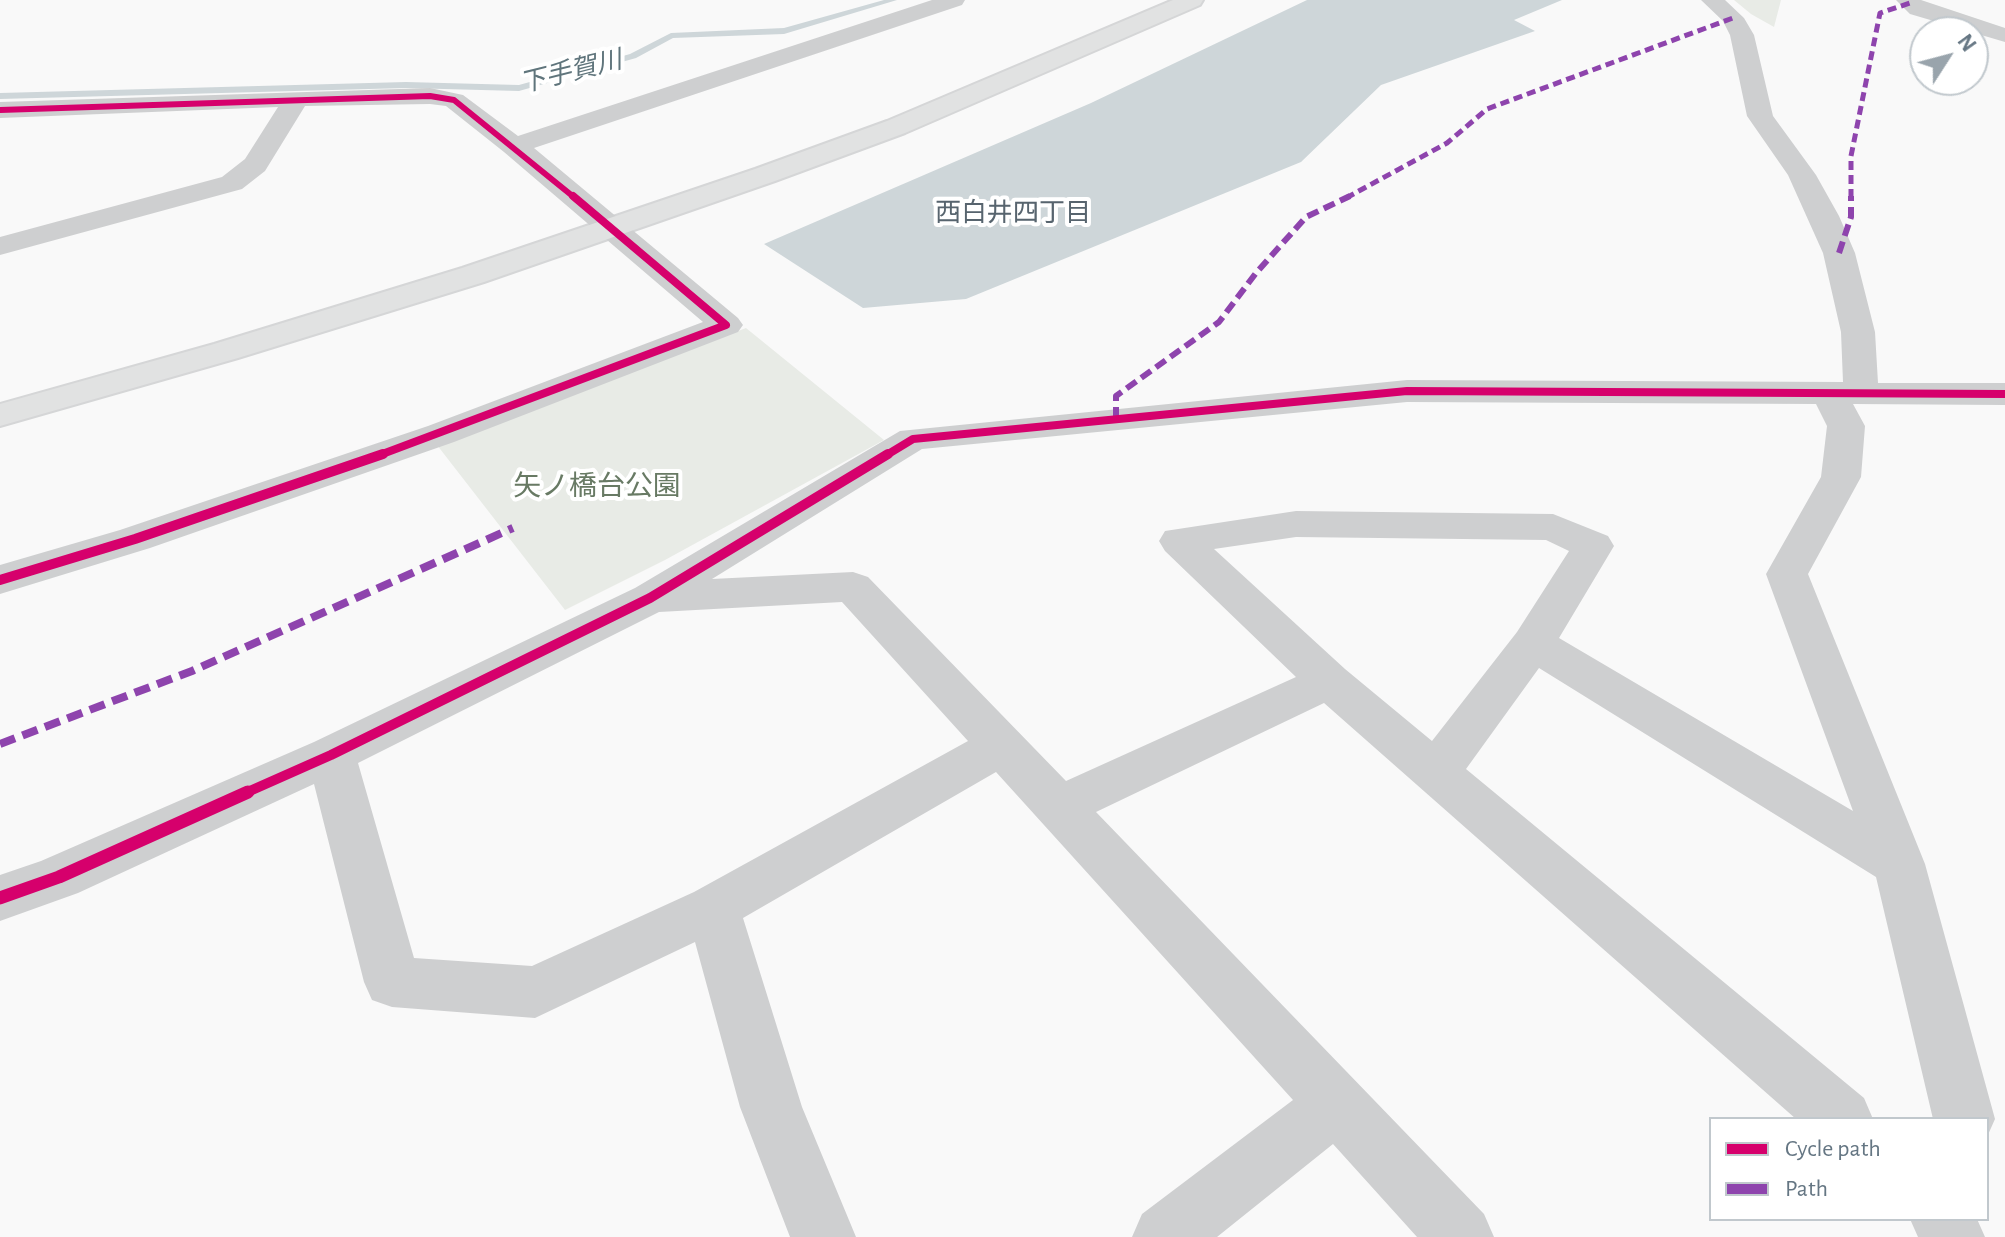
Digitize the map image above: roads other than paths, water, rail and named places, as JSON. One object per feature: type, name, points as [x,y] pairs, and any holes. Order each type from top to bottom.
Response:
[{"type":"street","points":[[514,146],[954,0]]},
{"type":"street","points":[[1712,0],[1733,18],[1742,35],[1760,116],[1802,175],[1839,253],[1858,332],[1845,394],[1846,426],[1841,477],[1787,574],[1899,864],[1963,1117]]},
{"type":"street","points":[[1907,0],[1918,9],[2005,35]]},
{"type":"street","points":[[0,415],[226,351],[612,228],[896,127],[1180,2]]},
{"type":"street","points":[[0,138],[13,110],[297,98],[430,96],[454,100],[514,146],[726,325],[441,434],[135,539],[0,580]]},
{"type":"street","points":[[0,246],[232,183],[255,165],[297,98]]},
{"type":"street","points":[[0,898],[59,877],[331,755],[650,598],[913,439],[1407,391],[2005,394]]},
{"type":"street","points":[[1436,772],[1533,643],[1593,546],[1553,527],[1296,524],[1180,541],[1329,681],[1840,1117]]},
{"type":"street","points":[[650,598],[853,587],[1461,1237]]},
{"type":"street","points":[[1533,643],[1899,864]]},
{"type":"street","points":[[1058,807],[1329,681]]},
{"type":"street","points":[[331,755],[392,982],[535,992],[713,908],[1001,746]]},
{"type":"street","points":[[713,908],[771,1107],[823,1237]]},
{"type":"street","points":[[1165,1237],[1336,1104]]},
{"type":"waterway","name":"下手賀川","points":[[0,96],[406,85],[519,88],[633,56],[671,36],[784,31],[893,0]]},
{"type":"district","name":"西白井四丁目","points":[[1013,213]]},
{"type":"park label","name":"矢ノ橋台公園","points":[[597,487]]}]
